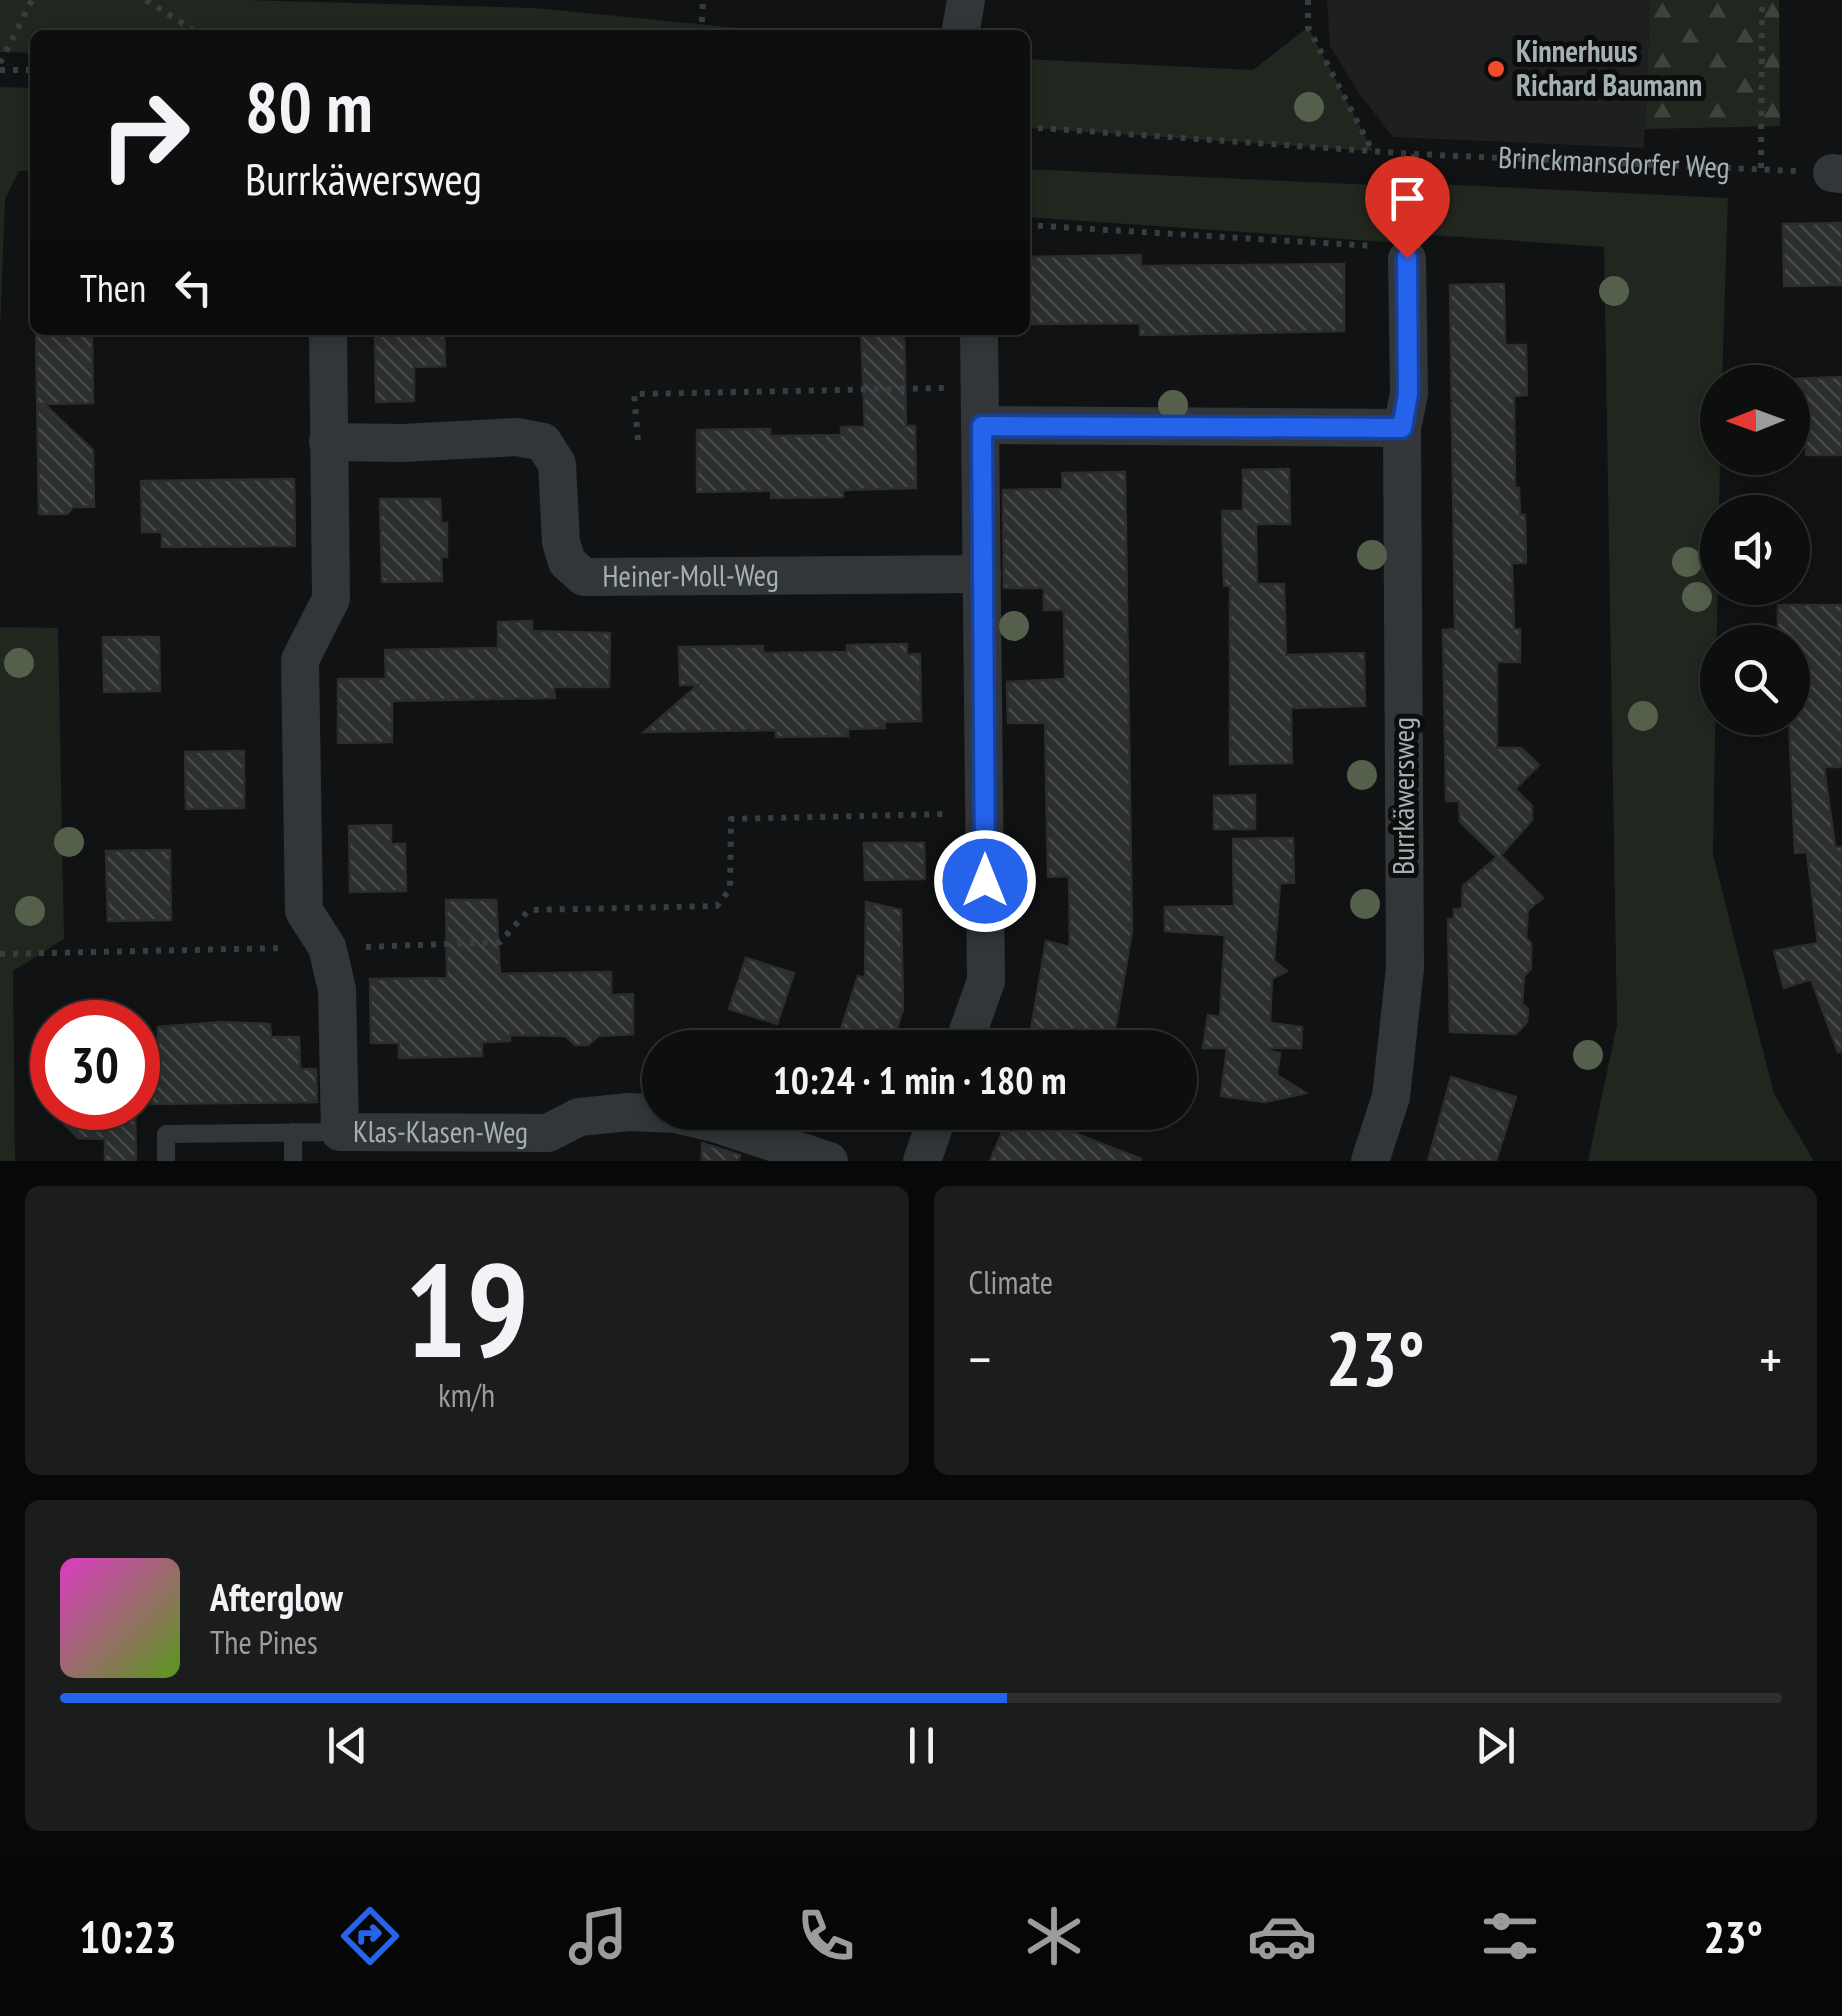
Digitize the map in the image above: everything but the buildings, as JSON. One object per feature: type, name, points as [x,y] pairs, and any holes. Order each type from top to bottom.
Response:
[{"type":"street","points":[[961,30],[966,0]]},
{"type":"street","name":"Burrkäwersweg","points":[[1370,1161],[1391,1097],[1404,968],[1402,428],[1408,394],[1407,253]]},
{"type":"street","points":[[327,947],[304,911],[300,660],[331,599],[328,335]]},
{"type":"street","points":[[968,1030],[986,981],[979,335]]},
{"type":"street","points":[[982,426],[1402,428]]},
{"type":"street","name":"Heiner-Moll-Weg","points":[[328,442],[517,437],[543,442],[557,464],[561,542],[567,562],[584,576],[982,574]]},
{"type":"street","name":"Klas-Klasen-Weg","points":[[327,947],[337,989],[340,1132],[548,1147],[579,1117],[630,1112],[675,1114],[828,1161]]},
{"type":"street","points":[[922,1161],[933,1130]]},
{"type":"lane","points":[[293,1132],[293,1161]]},
{"type":"lane","points":[[166,1161],[166,1134],[340,1132]]},
{"type":"path","points":[[30,69],[0,66],[32,0]]},
{"type":"path","points":[[146,0],[192,30]]},
{"type":"path","points":[[701,30],[703,0]]},
{"type":"path","points":[[1308,0],[1308,27],[1373,151]]},
{"type":"path","points":[[1761,168],[1762,0]]},
{"type":"path","name":"Brinckmansdorfer Weg","points":[[1030,128],[1414,154],[1837,174]]},
{"type":"path","points":[[1030,225],[1407,253],[1414,154]]},
{"type":"path","points":[[638,440],[634,394],[981,387]]},
{"type":"path","points":[[0,954],[500,942],[529,910],[716,906],[730,889],[731,819],[985,814]]},
{"type":"shaded area","name":"Kinnerhuus Richard Baumann","points":[[1327,0],[1650,0],[1644,148],[1393,137],[1358,92],[1330,46]]},
{"type":"green space","points":[[0,0],[243,0],[535,8],[758,30],[30,30],[30,53],[0,52]]},
{"type":"green space","points":[[1650,0],[1779,0],[1780,126],[1645,129]]},
{"type":"green space","points":[[1308,27],[1373,151],[1030,128],[1030,59],[1253,70]]},
{"type":"green space","points":[[0,87],[30,88],[30,171],[19,171],[5,199],[0,332]]},
{"type":"green space","points":[[1030,169],[1396,186],[1401,243],[1030,217]]},
{"type":"green space","points":[[1436,184],[1728,198],[1723,365],[1700,365],[1700,475],[1720,475],[1719,495],[1700,495],[1700,605],[1717,605],[1717,625],[1700,625],[1700,735],[1715,735],[1713,855],[1774,1094],[1814,1161],[1588,1161],[1617,1025],[1604,247],[1431,235]]},
{"type":"green space","points":[[0,627],[58,628],[64,939],[13,971],[15,1161],[0,1161]]},
{"type":"place","name":"Kinnerhuus Richard Baumann","points":[[1496,69]]},
{"type":"route","points":[[985,881],[982,426],[1402,428],[1408,394],[1407,258]]}]
